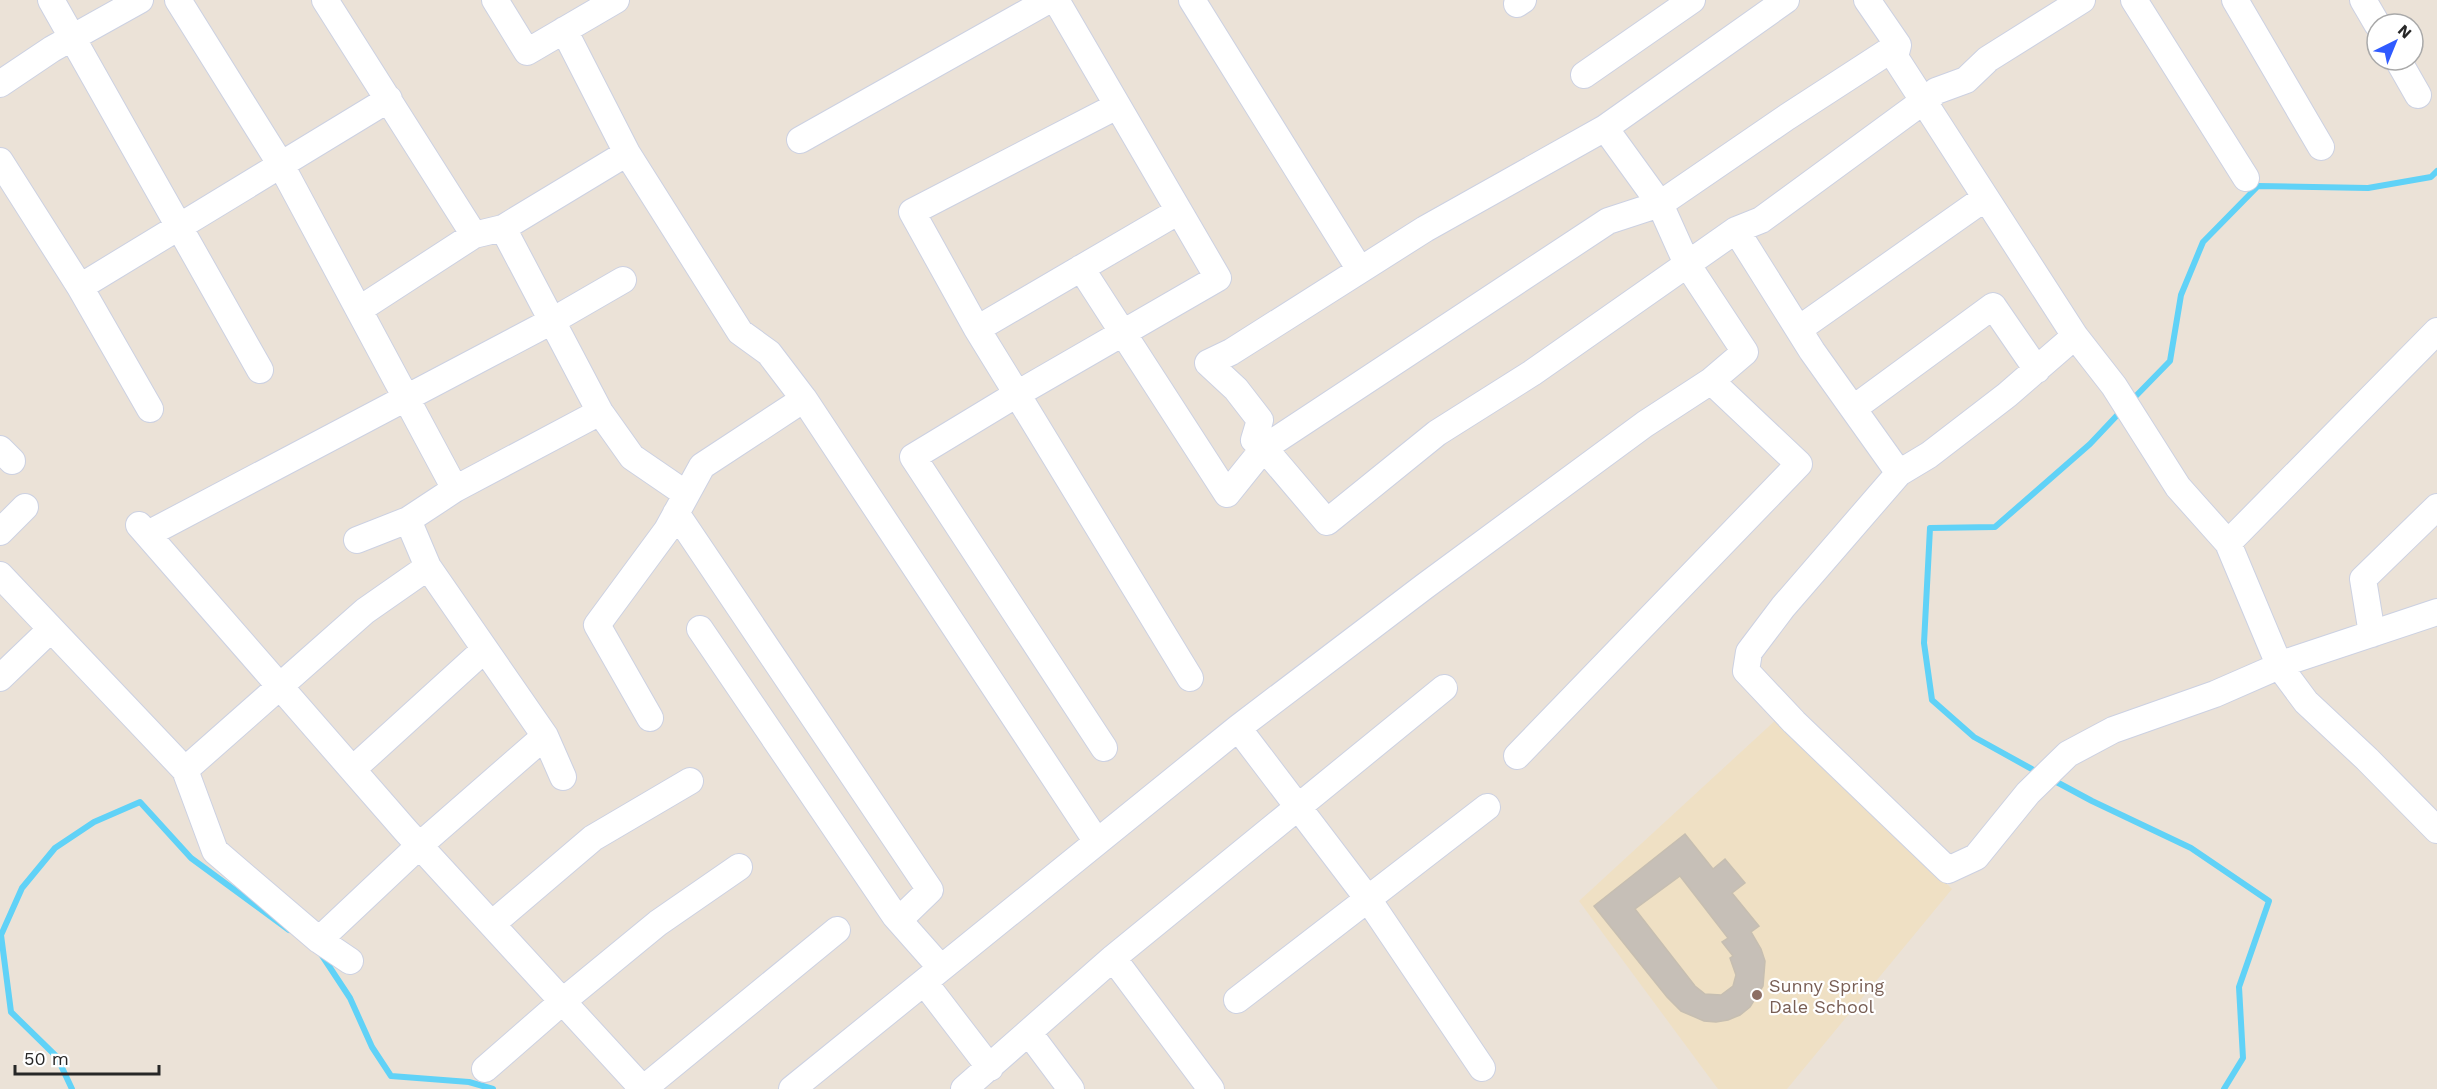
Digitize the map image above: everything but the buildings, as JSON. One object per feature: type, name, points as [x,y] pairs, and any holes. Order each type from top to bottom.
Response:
[{"type":"street","points":[[51,0],[260,370]]},
{"type":"street","points":[[0,84],[52,49],[140,0]]},
{"type":"street","points":[[178,0],[281,165],[455,489]]},
{"type":"street","points":[[326,0],[474,235]]},
{"type":"street","points":[[495,0],[527,52],[616,0]]},
{"type":"street","points":[[800,140],[1049,0]]},
{"type":"street","points":[[1056,0],[1218,279],[1017,394],[913,457],[1104,748]]},
{"type":"street","points":[[1192,0],[1360,270]]},
{"type":"street","points":[[1786,0],[1605,128],[1425,229],[1231,352],[1208,363],[1236,389],[1260,420],[1254,440],[1264,448],[1327,522],[1437,433],[1532,373],[1736,230],[1761,220],[1918,105],[1924,103],[1936,91],[1966,80],[1988,59],[2082,0]]},
{"type":"street","points":[[1867,0],[1898,45],[1895,57],[2075,336],[2114,386],[2178,487],[2228,543],[2280,667],[2306,702],[2367,759],[2437,830]]},
{"type":"street","points":[[2134,0],[2246,178]]},
{"type":"street","points":[[2235,0],[2320,147]]},
{"type":"street","points":[[1584,75],[1690,1]]},
{"type":"street","points":[[564,30],[627,153],[740,332],[769,353],[804,399],[1097,842]]},
{"type":"street","points":[[1081,268],[1227,494],[1264,448],[1608,221],[1660,204],[1898,45]]},
{"type":"street","points":[[2405,72],[2418,95]]},
{"type":"street","points":[[80,287],[389,99]]},
{"type":"street","points":[[1118,106],[912,212],[977,329],[1190,678]]},
{"type":"street","points":[[792,1089],[1238,728],[1425,586],[1645,424],[1711,381],[1745,352],[1687,264],[1660,204],[1605,128]]},
{"type":"street","points":[[360,309],[474,235],[503,228],[627,153]]},
{"type":"street","points":[[0,161],[80,287],[150,409]]},
{"type":"street","points":[[1799,329],[1984,198]]},
{"type":"street","points":[[977,329],[1179,211]]},
{"type":"street","points":[[503,228],[600,412],[632,457],[681,504],[930,890],[899,920]]},
{"type":"street","points":[[1736,230],[1799,329],[1899,473]]},
{"type":"street","points":[[623,280],[552,321],[144,530],[352,769],[643,1089],[837,930]]},
{"type":"street","points":[[1854,408],[1993,306],[2037,370]]},
{"type":"street","points":[[2228,543],[2437,331]]},
{"type":"street","points":[[2075,336],[2037,370],[1929,455],[1899,473],[1783,607],[1749,651],[1746,671],[1794,722],[1948,870],[1976,857],[2028,794],[2068,754],[2113,730],[2216,694],[2272,668],[2437,612]]},
{"type":"street","points":[[1517,756],[1799,465],[1711,381]]},
{"type":"street","points":[[650,718],[597,626],[667,530],[702,466],[804,399]]},
{"type":"street","points":[[357,540],[408,520],[455,489],[600,412]]},
{"type":"street","points":[[0,532],[26,507]]},
{"type":"street","points":[[2372,634],[2363,579],[2437,507]]},
{"type":"street","points":[[408,520],[428,567],[545,736],[563,777]]},
{"type":"street","points":[[185,770],[365,611],[428,567]]},
{"type":"street","points":[[0,575],[185,770],[215,851],[319,940],[351,961]]},
{"type":"street","points":[[0,678],[51,629]]},
{"type":"street","points":[[700,629],[899,920],[990,1068]]},
{"type":"street","points":[[352,769],[484,650]]},
{"type":"street","points":[[964,1089],[1113,958],[1444,688]]},
{"type":"street","points":[[1238,728],[1368,899],[1482,1068]]},
{"type":"street","points":[[319,940],[420,845],[545,736]]},
{"type":"street","points":[[492,924],[593,838],[690,781]]},
{"type":"street","points":[[1238,1000],[1487,807]]},
{"type":"street","points":[[485,1069],[658,923],[739,867]]},
{"type":"street","points":[[1113,958],[1211,1089]]},
{"type":"street","points":[[1029,1033],[1071,1089]]},
{"type":"shaded area","name":"Sunny Spring Dale School","points":[[1779,717],[1952,889],[1787,1089],[1718,1089],[1579,901]]},
{"type":"waterway","points":[[2130,402],[2170,361],[2181,295],[2203,242],[2258,186],[2368,188],[2431,177],[2437,171]]},
{"type":"waterway","points":[[2039,773],[1974,737],[1932,700],[1924,643],[1930,528],[1995,527],[2090,444],[2123,409]]},
{"type":"waterway","points":[[2051,779],[2191,848],[2269,901],[2239,987],[2243,1058],[2224,1089]]},
{"type":"waterway","points":[[72,1089],[57,1057],[11,1012],[1,935],[22,888],[55,848],[94,822],[140,802],[191,858],[289,930]]},
{"type":"waterway","points":[[321,954],[350,998],[372,1047],[391,1076],[469,1082],[493,1089]]},
{"type":"place","name":"Sunny Spring Dale School","points":[[1757,995]]}]
